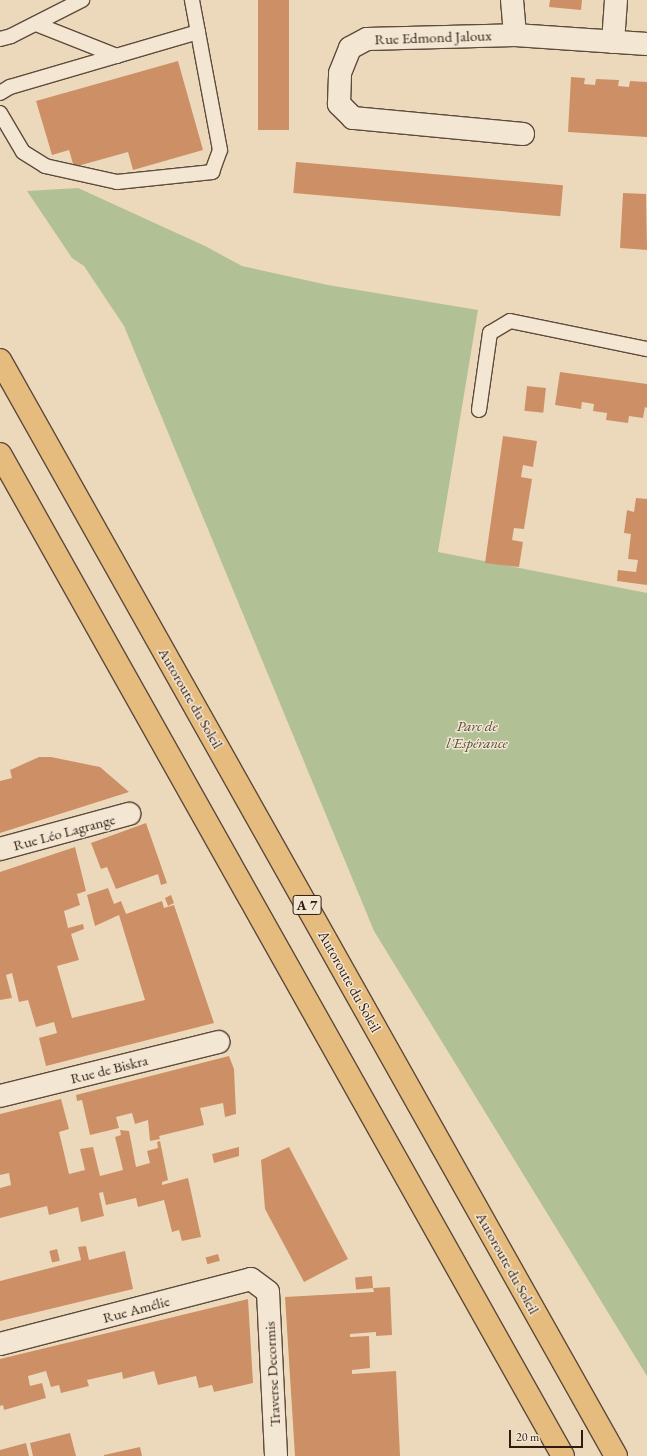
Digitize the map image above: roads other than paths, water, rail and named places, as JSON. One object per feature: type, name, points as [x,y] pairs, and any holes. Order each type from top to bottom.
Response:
[{"type":"highway","name":"Autoroute du Soleil","points":[[0,360],[615,1453]]},
{"type":"highway","points":[[0,454],[563,1456]]},
{"type":"street","points":[[512,0],[515,35]]},
{"type":"street","points":[[613,42],[616,0]]},
{"type":"street","name":"Rue Edmond Jaloux","points":[[523,134],[353,118],[339,104],[340,74],[350,48],[367,39],[515,35],[647,44]]},
{"type":"street","name":"Rue Léo Lagrange","points":[[0,849],[129,814]]},
{"type":"street","name":"Rue de Biskra","points":[[0,1096],[218,1042]]},
{"type":"street","name":"Rue Amélie","points":[[0,1344],[251,1279],[268,1292]]},
{"type":"street","name":"Traverse Decormis","points":[[268,1292],[276,1456]]},
{"type":"lane","points":[[0,27],[6,37],[36,24],[82,0]]},
{"type":"lane","points":[[0,113],[23,152],[45,166],[117,182],[212,172],[220,150],[192,0]]},
{"type":"lane","points":[[36,24],[117,56]]},
{"type":"lane","points":[[0,93],[10,87],[198,32]]},
{"type":"lane","points":[[479,410],[490,333],[510,321],[647,349]]},
{"type":"park label","name":"Parc de l'Espérance","points":[[477,734]]}]
